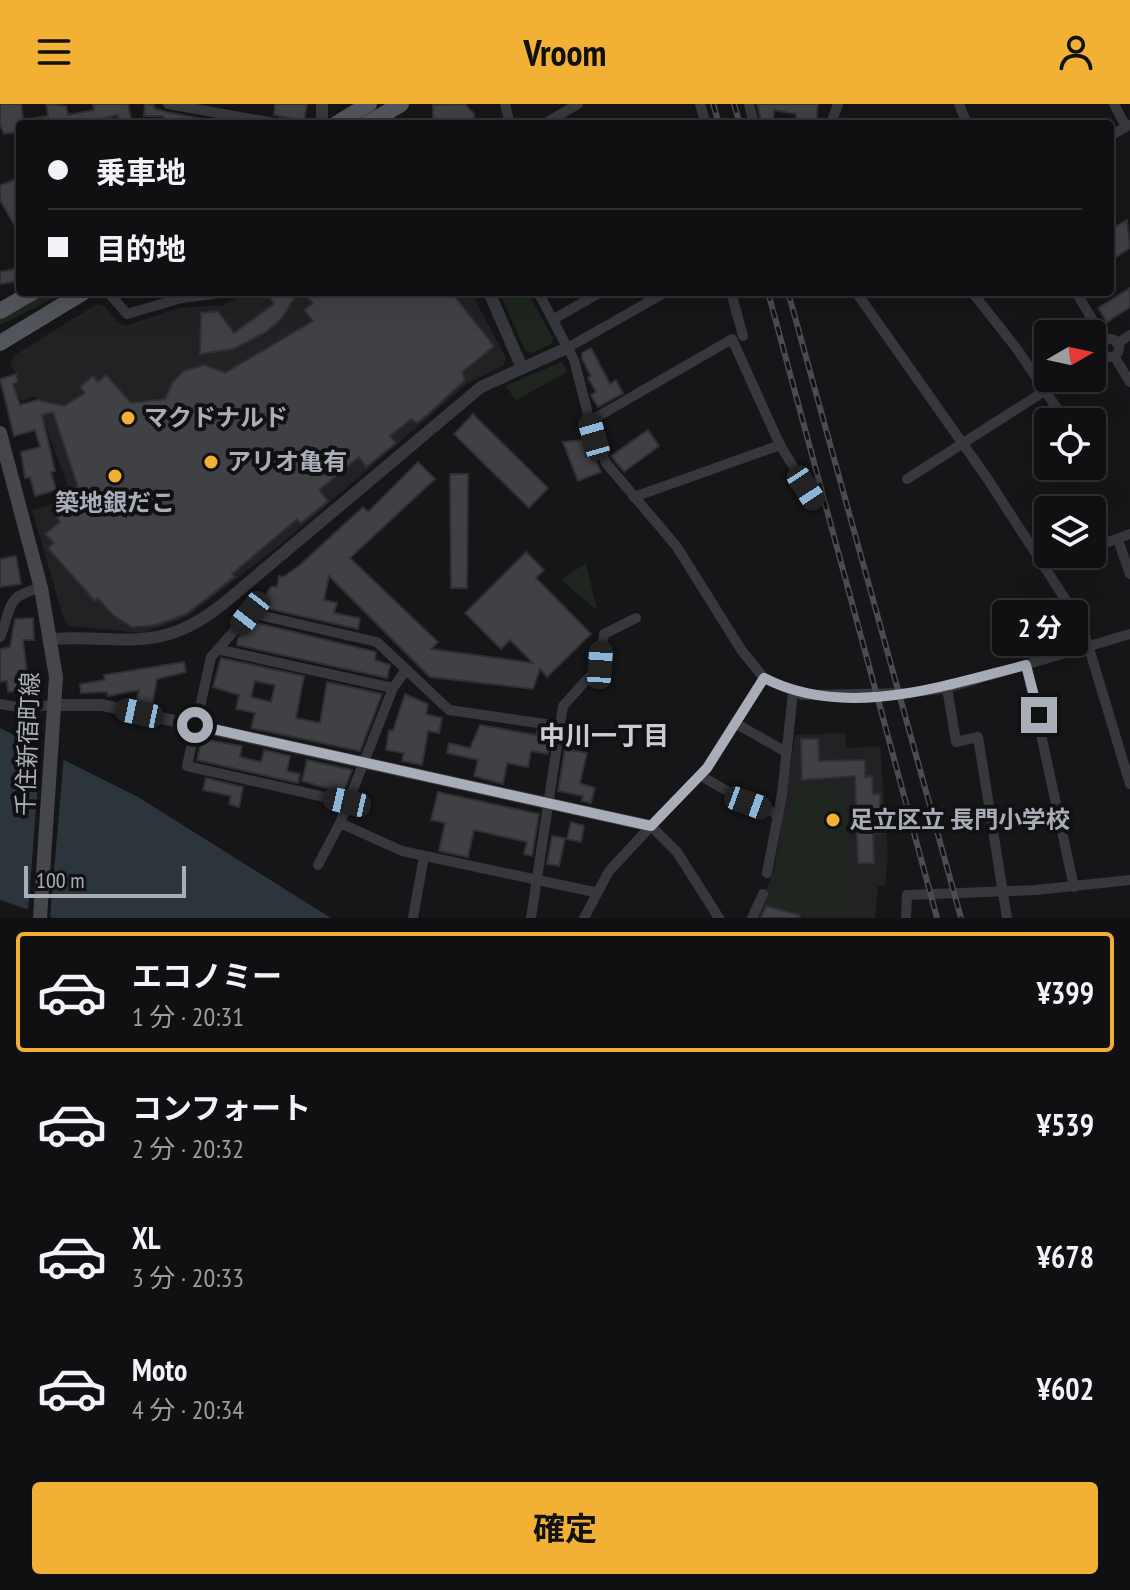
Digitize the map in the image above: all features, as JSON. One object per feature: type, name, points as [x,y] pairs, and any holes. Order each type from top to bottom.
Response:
[{"type":"main road","points":[[343,120],[369,104]]},
{"type":"main road","points":[[374,120],[401,104]]},
{"type":"main road","points":[[0,311],[26,296]]},
{"type":"main road","points":[[0,343],[77,296]]},
{"type":"main road","name":"千住新宿町線","points":[[0,433],[2,454],[41,588],[51,639],[57,705],[40,918]]},
{"type":"street","points":[[168,104],[258,120]]},
{"type":"street","points":[[551,120],[578,104]]},
{"type":"street","points":[[1114,104],[1128,126]]},
{"type":"street","points":[[111,296],[127,314],[197,296]]},
{"type":"street","points":[[491,296],[522,368]]},
{"type":"street","points":[[540,296],[569,347],[590,421],[606,463],[677,547],[764,678],[793,693],[873,696],[947,688],[1130,634]]},
{"type":"street","points":[[554,319],[594,296]]},
{"type":"street","points":[[51,639],[136,642],[160,638],[190,627],[223,604],[481,387],[569,347],[658,296]]},
{"type":"street","points":[[732,296],[739,335],[780,445],[815,502]]},
{"type":"street","points":[[859,296],[1034,552]]},
{"type":"street","points":[[975,296],[1034,376]]},
{"type":"street","points":[[1078,296],[1093,320]]},
{"type":"street","points":[[590,421],[739,335]]},
{"type":"street","points":[[1108,355],[1130,335]]},
{"type":"street","points":[[1106,341],[1117,344]]},
{"type":"street","points":[[1106,346],[1108,355],[1130,382]]},
{"type":"street","points":[[907,479],[1043,392]]},
{"type":"street","points":[[634,497],[780,445]]},
{"type":"street","points":[[1106,544],[1130,534]]},
{"type":"street","points":[[1118,540],[1130,574]]},
{"type":"street","points":[[1045,568],[1082,625],[1130,784]]},
{"type":"street","points":[[0,637],[11,601],[19,592],[41,588]]},
{"type":"street","points":[[347,802],[187,766],[211,657],[221,650],[250,613],[377,642],[449,710],[559,726]]},
{"type":"street","points":[[531,918],[560,745],[559,726],[563,706],[600,665],[604,634],[636,618]]},
{"type":"street","points":[[221,650],[393,688]]},
{"type":"street","points":[[1026,665],[1074,887]]},
{"type":"street","points":[[318,865],[340,823],[393,688],[406,670]]},
{"type":"street","points":[[584,918],[594,892],[614,864],[701,776],[764,678]]},
{"type":"street","points":[[947,688],[956,742],[978,737],[1007,918]]},
{"type":"street","points":[[767,873],[778,814],[793,693]]},
{"type":"street","points":[[0,704],[102,705],[651,826],[677,852],[719,918]]},
{"type":"street","points":[[735,723],[786,752]]},
{"type":"street","points":[[701,776],[748,803],[778,814]]},
{"type":"street","points":[[340,823],[402,851],[594,892]]},
{"type":"street","points":[[413,918],[424,856]]},
{"type":"street","points":[[906,918],[907,895],[1074,887],[1130,880]]},
{"type":"street","points":[[752,918],[763,894]]},
{"type":"shaded area","points":[[37,296],[58,296],[0,325],[0,317]]},
{"type":"shaded area","name":"アリオ亀有","points":[[240,296],[473,296],[506,358],[504,365],[468,383],[280,545],[187,617],[142,633],[70,626],[64,620],[32,510],[72,498],[35,396],[22,401],[13,386],[20,382],[10,363],[15,355],[97,304],[105,306],[117,322],[125,326],[178,308],[224,305]]},
{"type":"shaded area","points":[[501,296],[529,296],[553,338],[551,344],[531,353],[525,350]]},
{"type":"shaded area","points":[[562,362],[567,372],[516,400],[505,386]]},
{"type":"shaded area","points":[[586,563],[597,610],[561,580]]},
{"type":"shaded area","points":[[0,728],[138,797],[331,918],[54,918],[0,900]]},
{"type":"shaded area","name":"足立区立 長門小学校","points":[[845,733],[847,748],[880,746],[888,856],[885,886],[878,886],[875,918],[756,918],[774,870],[795,735]]},
{"type":"shaded area","points":[[794,788],[846,789],[849,914],[819,913],[818,916],[769,904]]},
{"type":"pier","points":[[41,743],[64,755],[50,918],[28,912]]},
{"type":"building","points":[[0,104],[21,104],[23,120],[16,120],[16,132],[4,134],[0,125]]},
{"type":"building","points":[[46,104],[66,106],[68,115],[94,110],[93,104],[128,104],[131,120],[118,120],[118,115],[97,120],[29,119],[48,116]]},
{"type":"building","points":[[145,104],[166,112],[207,120],[164,120],[163,116],[144,116]]},
{"type":"building","points":[[275,104],[307,104],[304,120],[274,115]]},
{"type":"building","points":[[465,104],[474,114],[474,120],[433,120],[433,105]]},
{"type":"building","points":[[757,104],[818,104],[816,120],[796,120],[796,114],[774,110],[773,120],[761,120]]},
{"type":"building","points":[[16,179],[16,228],[0,200],[0,185]]},
{"type":"building","points":[[1127,220],[1130,248],[1114,258],[1114,228]]},
{"type":"building","points":[[16,269],[16,282],[0,284],[0,272]]},
{"type":"building","points":[[1130,288],[1130,307],[1107,322],[1098,308]]},
{"type":"building","points":[[269,296],[296,296],[282,318],[266,332],[233,349],[200,354],[201,313],[218,311],[234,333],[274,304]]},
{"type":"building","name":"アリオ亀有","points":[[307,296],[454,296],[494,346],[462,372],[465,380],[427,415],[417,423],[411,419],[390,436],[396,443],[366,467],[359,457],[319,490],[328,501],[301,523],[297,519],[232,574],[234,577],[186,614],[156,625],[132,627],[113,615],[98,598],[95,601],[48,548],[54,543],[45,534],[60,522],[57,518],[81,496],[53,412],[42,415],[55,471],[51,472],[56,490],[35,496],[30,477],[25,478],[21,452],[40,447],[35,430],[14,436],[0,379],[16,374],[18,382],[13,384],[20,405],[37,400],[64,406],[85,393],[80,387],[93,376],[98,382],[106,375],[131,403],[165,399],[173,382],[184,371],[204,365],[225,373],[313,321],[304,310],[313,303]]},
{"type":"building","points":[[591,348],[610,384],[616,380],[623,393],[598,407],[591,395],[596,392],[588,378],[591,376],[582,359],[582,353]]},
{"type":"building","points":[[473,414],[548,488],[529,508],[454,434]]},
{"type":"building","points":[[648,430],[659,446],[624,472],[611,456]]},
{"type":"building","points":[[583,440],[586,456],[593,454],[601,472],[578,481],[563,442]]},
{"type":"building","points":[[418,462],[435,479],[350,558],[438,642],[431,649],[533,663],[510,640],[501,649],[465,613],[526,552],[544,570],[536,578],[591,634],[547,677],[540,669],[533,689],[430,677],[329,576],[324,600],[337,603],[334,613],[360,618],[358,629],[256,606],[272,586],[277,587],[279,576],[283,577],[300,565],[363,507],[368,512]]},
{"type":"building","points":[[450,474],[468,474],[467,588],[451,588]]},
{"type":"building","points":[[16,556],[21,584],[0,587],[0,559]]},
{"type":"building","points":[[33,618],[34,640],[23,640],[29,689],[8,692],[7,681],[0,682],[0,649],[10,647],[15,619]]},
{"type":"building","points":[[253,622],[376,652],[375,660],[390,665],[387,678],[237,645],[238,638]]},
{"type":"building","points":[[221,658],[304,676],[296,718],[320,723],[327,682],[382,694],[360,751],[251,728],[255,713],[236,709],[239,695],[213,687]],"holes":[[[255,681],[275,685],[271,702],[251,697]]]},
{"type":"building","points":[[184,662],[186,672],[157,679],[152,706],[136,703],[139,690],[108,696],[107,692],[81,693],[80,684],[105,680],[104,675]]},
{"type":"building","points":[[405,694],[428,704],[426,714],[442,718],[439,733],[428,731],[422,765],[402,761],[404,753],[386,750],[389,730],[393,731]]},
{"type":"building","points":[[480,725],[536,735],[537,731],[551,733],[548,754],[531,751],[528,767],[507,763],[503,784],[474,776],[478,760],[447,753],[449,743],[470,748]]},
{"type":"building","points":[[202,739],[242,746],[240,757],[261,762],[264,750],[290,756],[287,771],[300,774],[298,783],[197,760]]},
{"type":"building","points":[[801,739],[818,739],[819,761],[865,760],[865,777],[872,776],[873,794],[880,794],[881,833],[873,833],[874,863],[858,863],[855,776],[802,780]]},
{"type":"building","points":[[565,749],[587,753],[580,783],[595,788],[591,803],[582,801],[583,796],[558,791]]},
{"type":"building","points":[[307,760],[352,770],[343,793],[302,781]]},
{"type":"building","points":[[206,778],[243,787],[239,807],[229,804],[231,796],[203,790]]},
{"type":"building","points":[[438,792],[539,814],[532,856],[524,854],[527,842],[474,830],[468,857],[439,851],[445,823],[431,820]]},
{"type":"building","points":[[571,822],[584,826],[581,842],[567,839]]},
{"type":"building","points":[[552,836],[565,838],[559,866],[547,864]]},
{"type":"building","points":[[766,906],[800,915],[799,918],[761,918]]},
{"type":"railway","points":[[713,104],[718,120]]},
{"type":"railway","points":[[734,104],[739,120]]},
{"type":"railway","points":[[769,296],[937,918]]},
{"type":"railway","points":[[789,296],[961,918]]},
{"type":"place","name":"マクドナルド","points":[[128,418]]},
{"type":"place","name":"アリオ亀有","points":[[211,462]]},
{"type":"place","name":"築地銀だこ","points":[[115,476]]},
{"type":"place","name":"足立区立 長門小学校","points":[[833,820]]},
{"type":"district","name":"中川一丁目","points":[[604,736]]},
{"type":"route","points":[[195,725],[651,826],[707,768],[764,678],[802,695],[873,696],[947,688],[1026,665],[1039,715]]}]
